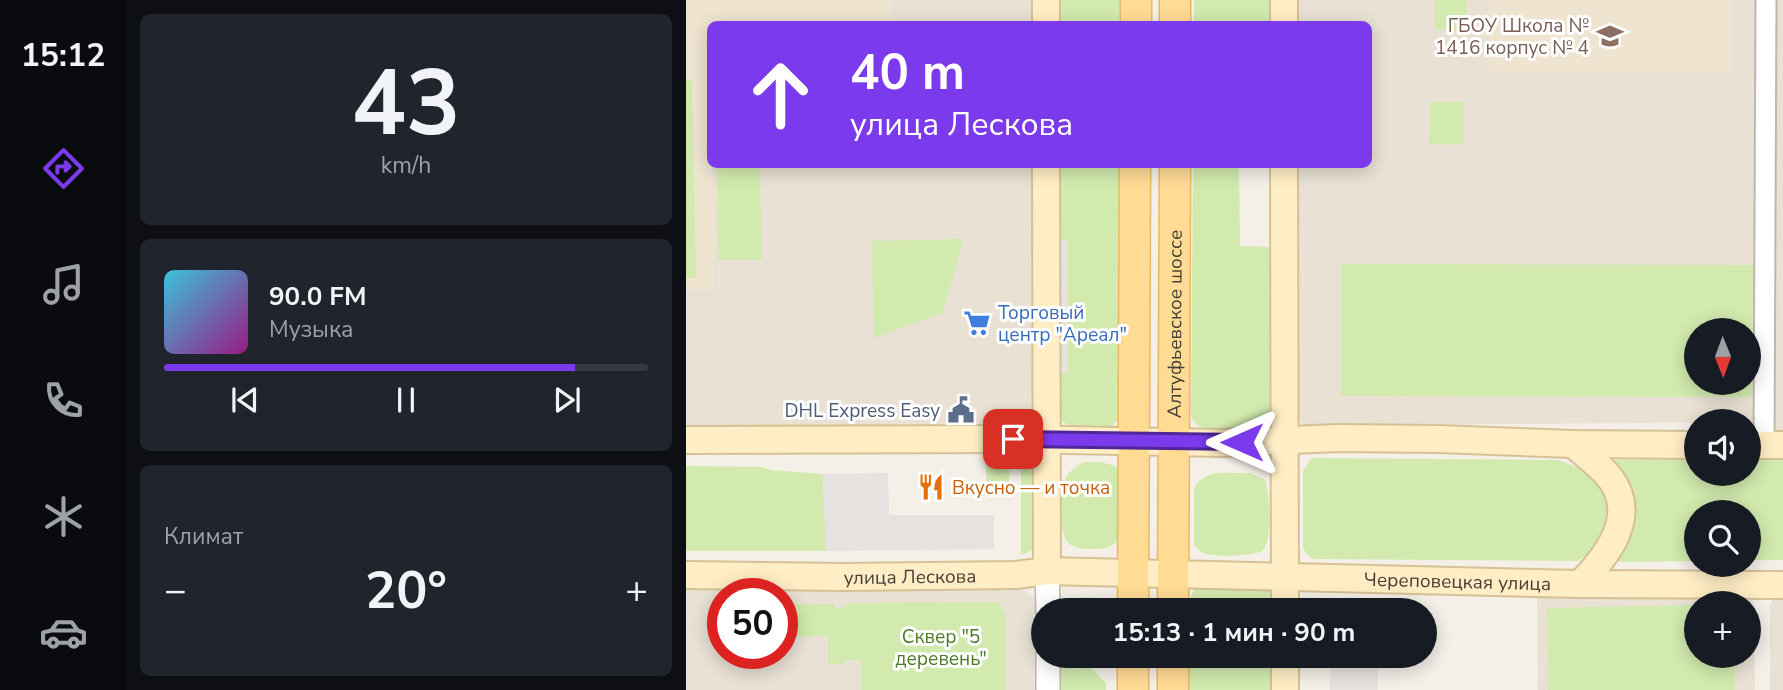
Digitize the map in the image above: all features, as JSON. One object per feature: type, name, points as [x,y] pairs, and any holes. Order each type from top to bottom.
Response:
[{"type":"main road","points":[[1046,0],[1046,21]]},
{"type":"main road","points":[[1136,0],[1136,21]]},
{"type":"main road","points":[[1175,0],[1175,21]]},
{"type":"main road","points":[[1284,0],[1284,21]]},
{"type":"main road","points":[[1046,168],[1048,571]]},
{"type":"main road","points":[[1133,598],[1135,168]]},
{"type":"main road","name":"Алтуфьевское шоссе","points":[[1173,598],[1175,168]]},
{"type":"main road","points":[[1284,168],[1284,598]]},
{"type":"main road","points":[[686,440],[1283,441],[1337,438],[1684,445]]},
{"type":"main road","points":[[1573,444],[1609,478],[1619,494],[1621,508],[1621,520],[1610,549],[1580,584]]},
{"type":"main road","name":"улица Лескова","points":[[686,575],[844,577],[1015,575],[1048,571],[1133,572]]},
{"type":"main road","name":"Череповецкая улица","points":[[1133,572],[1580,584],[1783,584]]},
{"type":"main road","points":[[1133,668],[1133,690]]},
{"type":"main road","points":[[1173,668],[1173,690]]},
{"type":"main road","points":[[1285,668],[1285,690]]},
{"type":"street","points":[[1765,445],[1766,0]]},
{"type":"street","points":[[1048,571],[1048,598]]},
{"type":"street","points":[[1048,668],[1048,690]]},
{"type":"shaded area","points":[[686,0],[1035,0],[1035,21],[707,21],[707,168],[1035,168],[1035,415],[1016,435],[686,430]]},
{"type":"shaded area","points":[[686,0],[891,0],[891,21],[707,21],[707,168],[712,168],[714,290],[686,290]]},
{"type":"shaded area","points":[[1298,0],[1783,0],[1783,432],[1761,431],[1761,409],[1684,409],[1684,423],[1391,425],[1368,432],[1312,431],[1298,420],[1293,409],[1296,168],[1372,168],[1372,21],[1298,21]]},
{"type":"shaded area","name":"ГБОУ Школа № 1416 корпус № 4","points":[[1489,0],[1731,0],[1731,72],[1489,72]]},
{"type":"shaded area","points":[[1051,240],[1068,240],[1068,373],[1052,373]]},
{"type":"shaded area","points":[[888,473],[889,515],[994,515],[994,549],[826,551],[823,474]]},
{"type":"shaded area","points":[[686,582],[707,582],[707,669],[798,669],[798,582],[1014,582],[1034,598],[1031,598],[1031,668],[1037,668],[1037,690],[686,690]]},
{"type":"shaded area","points":[[1537,589],[1684,592],[1684,668],[1755,668],[1755,690],[1538,690]]},
{"type":"shaded area","points":[[1783,593],[1783,690],[1770,690],[1770,606],[1773,599]]},
{"type":"shaded area","points":[[1329,668],[1378,668],[1378,690],[1330,690]]},
{"type":"green space","points":[[1059,0],[1124,0],[1124,21],[1059,21]]},
{"type":"green space","points":[[1194,0],[1276,0],[1276,21],[1194,21]]},
{"type":"green space","points":[[1435,0],[1466,0],[1466,30],[1435,30]]},
{"type":"green space","points":[[686,80],[692,80],[696,278],[686,278]]},
{"type":"green space","points":[[1430,102],[1464,102],[1463,145],[1429,144]]},
{"type":"green space","points":[[717,168],[760,168],[762,260],[718,260]]},
{"type":"green space","points":[[1059,168],[1123,168],[1123,415],[1107,430],[1072,427],[1057,414],[1057,373],[1068,372],[1068,241],[1059,240]]},
{"type":"green space","points":[[1193,168],[1239,168],[1240,246],[1275,247],[1273,421],[1261,431],[1232,433],[1203,428],[1196,424],[1191,416]]},
{"type":"green space","points":[[963,239],[943,313],[874,338],[872,241]]},
{"type":"green space","points":[[1341,264],[1753,265],[1753,318],[1684,318],[1684,396],[1752,397],[1341,396]]},
{"type":"green space","points":[[1312,458],[1558,460],[1592,473],[1609,499],[1611,518],[1595,550],[1577,561],[1313,559],[1306,554],[1303,547],[1303,471]]},
{"type":"green space","points":[[1610,460],[1684,460],[1684,486],[1761,486],[1761,460],[1783,460],[1783,560],[1761,560],[1761,500],[1684,500],[1684,561],[1610,562]]},
{"type":"green space","points":[[1009,461],[1009,495],[986,495],[986,465]]},
{"type":"green space","points":[[1021,462],[1030,466],[1032,472],[1033,545],[1032,550],[1021,555]]},
{"type":"green space","points":[[1084,462],[1108,464],[1121,471],[1121,537],[1111,546],[1104,548],[1074,547],[1063,532],[1064,484],[1071,471]]},
{"type":"green space","points":[[686,466],[761,467],[823,474],[826,551],[686,551]]},
{"type":"green space","points":[[1251,473],[1265,480],[1267,486],[1270,517],[1268,538],[1262,551],[1218,556],[1201,552],[1194,544],[1194,489],[1198,482],[1211,475]]},
{"type":"green space","points":[[1199,586],[1272,589],[1273,598],[1191,598]]},
{"type":"green space","name":"Сквер \"5 деревень\"","points":[[999,602],[1006,616],[1006,690],[861,690],[861,660],[828,664],[828,636],[798,637],[798,604],[834,604],[835,608],[847,607],[847,603]]},
{"type":"green space","points":[[1684,605],[1684,668],[1734,668],[1735,690],[1548,690],[1547,608]]},
{"type":"green space","points":[[1057,668],[1091,668],[1106,683],[1106,690],[1058,690]]},
{"type":"green space","points":[[1189,668],[1275,668],[1275,690],[1189,690]]},
{"type":"place","name":"ГБОУ Школа № 1416 корпус № 4","points":[[1610,36]]},
{"type":"place","name":"Торговый центр \"Ареал\"","points":[[977,323]]},
{"type":"place","name":"DHL Express Easy","points":[[961,410]]},
{"type":"place","name":"Вкусно — и точка","points":[[931,487]]},
{"type":"route","points":[[1013,439],[1242,442]]}]
